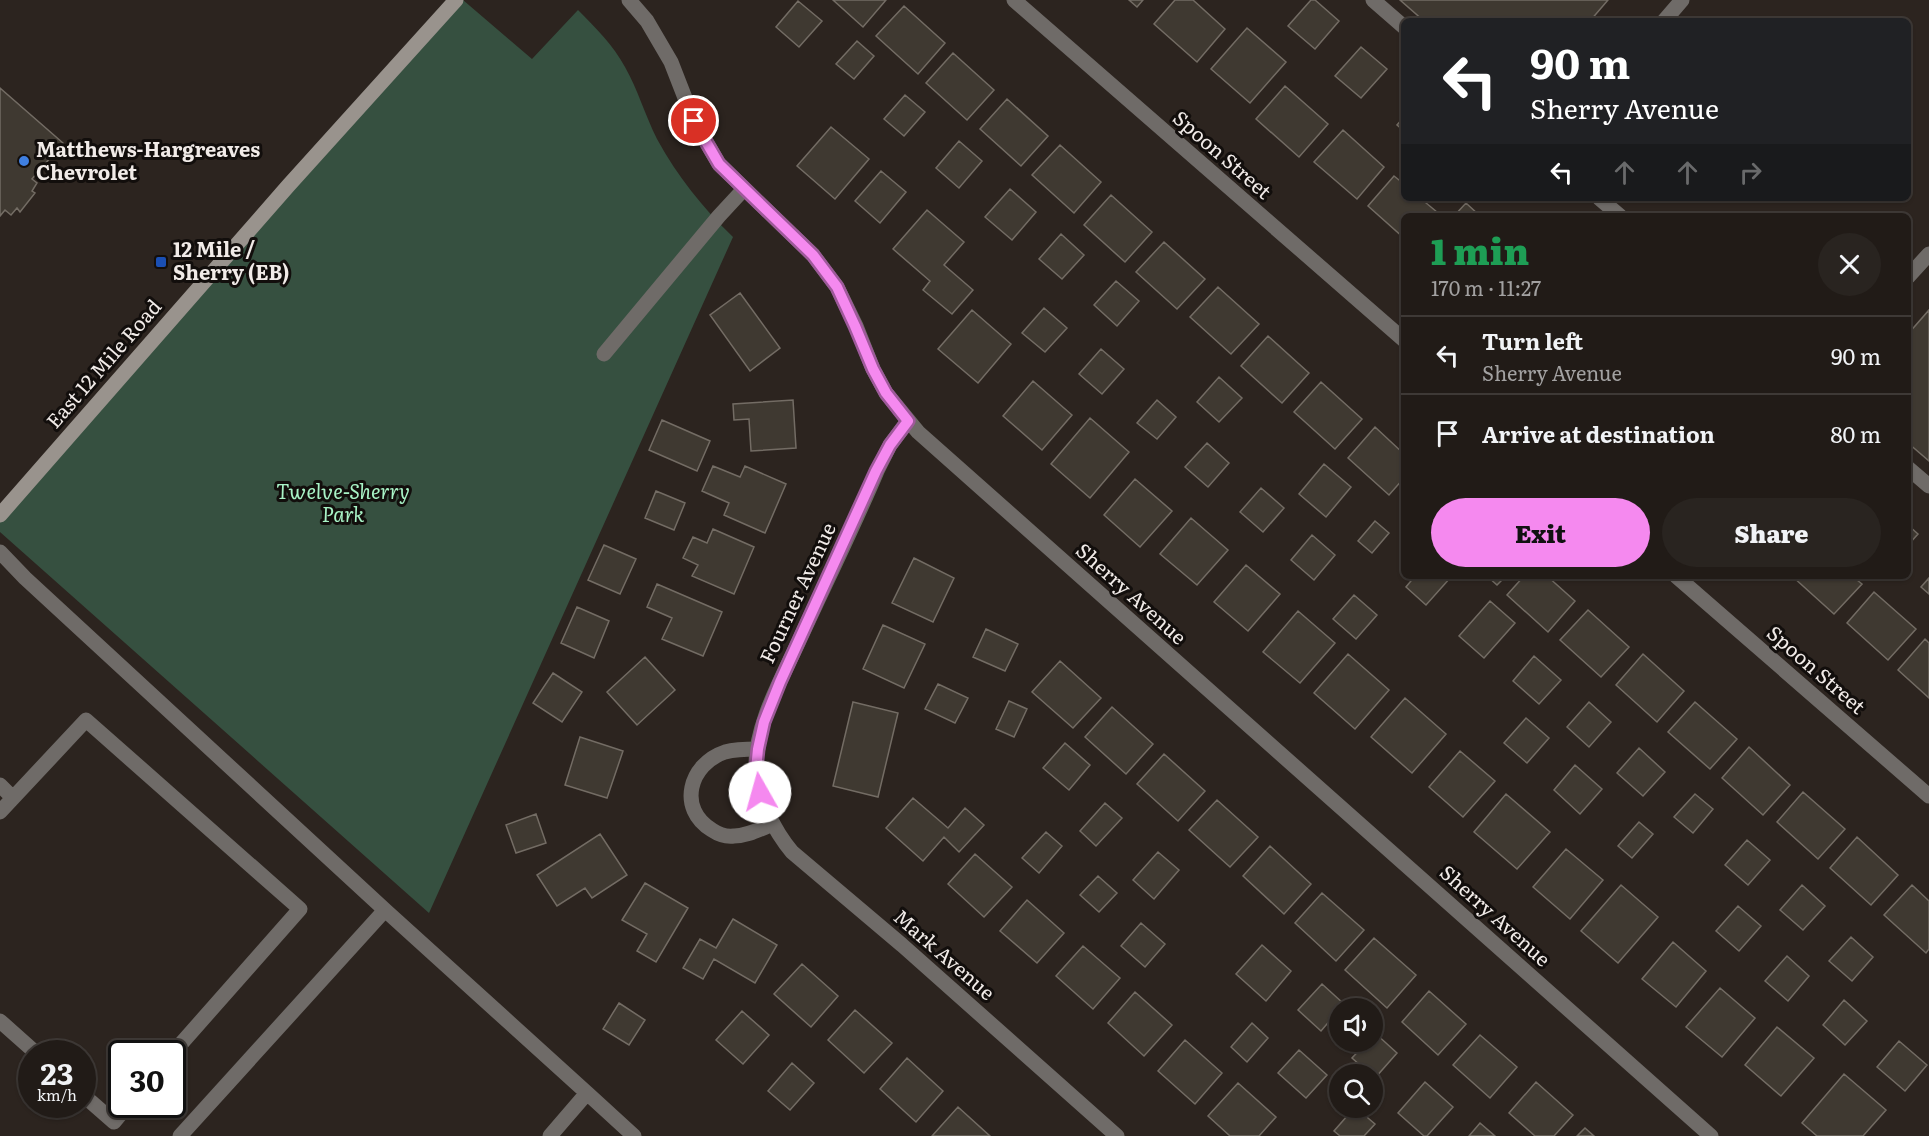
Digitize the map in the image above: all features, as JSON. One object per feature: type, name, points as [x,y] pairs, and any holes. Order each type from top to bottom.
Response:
[{"type":"main road","name":"East 12 Mile Road","points":[[0,515],[288,186],[456,0]]},
{"type":"street","name":"Sherry Avenue","points":[[628,0],[647,21],[671,62],[694,121],[719,164],[813,255],[837,287],[873,369],[886,393],[908,421],[953,464],[1711,1136]]},
{"type":"street","name":"Spoon Street","points":[[1014,0],[1401,337]]},
{"type":"street","points":[[1373,0],[1401,24]]},
{"type":"street","points":[[1666,18],[1674,3]]},
{"type":"street","points":[[604,354],[744,189]]},
{"type":"street","points":[[1602,201],[1616,213]]},
{"type":"street","points":[[1911,275],[1929,254]]},
{"type":"street","name":"Fourner Avenue","points":[[760,792],[756,770],[764,722],[876,471],[890,445],[908,421]]},
{"type":"street","points":[[1911,471],[1929,486]]},
{"type":"street","points":[[0,552],[25,578],[385,910],[634,1136]]},
{"type":"street","name":"Spoon Street","points":[[1679,579],[1929,796]]},
{"type":"street","points":[[0,812],[86,720],[300,909],[184,1040]]},
{"type":"street","points":[[758,749],[740,749],[724,753],[705,764],[695,777],[690,794],[701,824],[716,833],[731,837],[749,834],[773,824]]},
{"type":"street","points":[[0,785],[14,798]]},
{"type":"street","name":"Mark Avenue","points":[[760,792],[773,824],[792,852],[902,945],[1117,1136]]},
{"type":"street","points":[[180,1136],[385,910]]},
{"type":"street","points":[[0,1021],[21,1040]]},
{"type":"street","points":[[550,1136],[586,1093]]},
{"type":"street","points":[[96,1106],[108,1117]]},
{"type":"green space","name":"Twelve-Sherry Park","points":[[463,0],[532,59],[578,10],[604,37],[620,59],[657,139],[673,166],[701,203],[733,237],[429,913],[0,532],[0,517]]},
{"type":"building","points":[[833,0],[886,0],[863,27]]},
{"type":"building","points":[[1129,0],[1143,0],[1137,7]]},
{"type":"building","points":[[1175,0],[1193,0],[1225,29],[1197,62],[1154,24]]},
{"type":"building","points":[[1311,0],[1315,0],[1339,21],[1315,49],[1288,26]]},
{"type":"building","points":[[1400,0],[1608,0],[1593,18],[1421,18]]},
{"type":"building","points":[[798,1],[822,21],[799,47],[776,27]]},
{"type":"building","points":[[904,6],[945,43],[918,74],[876,36]]},
{"type":"building","points":[[1247,28],[1286,62],[1250,103],[1211,69]]},
{"type":"building","points":[[857,41],[874,56],[854,79],[836,64]]},
{"type":"building","points":[[1361,47],[1387,69],[1361,98],[1335,76]]},
{"type":"building","points":[[953,53],[994,90],[967,120],[926,83]]},
{"type":"building","points":[[1285,86],[1328,124],[1299,157],[1256,119]]},
{"type":"building","name":"Matthews-Hargreaves Chevrolet","points":[[0,88],[63,143],[32,179],[37,183],[32,191],[35,193],[20,212],[17,208],[11,215],[5,210],[0,216]]},
{"type":"building","points":[[905,95],[925,112],[904,136],[884,119]]},
{"type":"building","points":[[1007,99],[1048,136],[1021,166],[980,129]]},
{"type":"building","points":[[831,127],[869,159],[835,199],[797,166]]},
{"type":"building","points":[[1343,130],[1384,167],[1357,199],[1314,162]]},
{"type":"building","points":[[959,141],[982,161],[959,188],[936,168]]},
{"type":"building","points":[[1060,145],[1101,182],[1074,213],[1032,175]]},
{"type":"building","points":[[881,171],[906,192],[880,223],[855,201]]},
{"type":"building","points":[[1394,176],[1401,182],[1401,201],[1424,201],[1437,212],[1401,213],[1401,235],[1368,206]]},
{"type":"building","points":[[1010,189],[1036,212],[1012,240],[985,217]]},
{"type":"building","points":[[1111,195],[1152,232],[1125,262],[1084,225]]},
{"type":"building","points":[[1466,203],[1477,213],[1457,213]]},
{"type":"building","points":[[927,210],[964,242],[944,265],[973,290],[952,314],[923,290],[930,281],[893,249]]},
{"type":"building","points":[[1061,234],[1084,255],[1062,279],[1039,259]]},
{"type":"building","points":[[1164,242],[1205,279],[1177,309],[1136,272]]},
{"type":"building","points":[[1116,281],[1139,301],[1117,326],[1094,305]]},
{"type":"building","points":[[1218,287],[1259,324],[1231,354],[1190,317]]},
{"type":"building","points":[[740,293],[780,348],[750,371],[710,315]]},
{"type":"building","points":[[1044,308],[1067,328],[1045,352],[1022,333]]},
{"type":"building","points":[[972,310],[1011,344],[978,383],[938,349]]},
{"type":"building","points":[[1929,310],[1929,461],[1911,446],[1911,331]]},
{"type":"building","points":[[1268,336],[1309,373],[1282,403],[1241,366]]},
{"type":"building","points":[[1101,349],[1124,369],[1102,394],[1079,374]]},
{"type":"building","points":[[1219,377],[1242,398],[1219,422],[1197,402]]},
{"type":"building","points":[[1033,381],[1072,415],[1042,450],[1003,416]]},
{"type":"building","points":[[1321,382],[1362,419],[1335,449],[1294,412]]},
{"type":"building","points":[[793,400],[796,448],[751,451],[749,419],[734,420],[733,404]]},
{"type":"building","points":[[1157,400],[1176,417],[1157,439],[1137,423]]},
{"type":"building","points":[[1090,418],[1129,452],[1090,498],[1051,464]]},
{"type":"building","points":[[662,420],[710,441],[697,471],[649,450]]},
{"type":"building","points":[[1375,427],[1401,451],[1401,481],[1389,495],[1348,458]]},
{"type":"building","points":[[1207,443],[1229,463],[1208,487],[1185,467]]},
{"type":"building","points":[[1324,464],[1351,487],[1326,517],[1299,494]]},
{"type":"building","points":[[713,466],[740,477],[745,466],[786,484],[765,533],[724,515],[729,503],[702,491]]},
{"type":"building","points":[[1135,479],[1172,511],[1140,547],[1104,515]]},
{"type":"building","points":[[1261,488],[1284,508],[1263,532],[1240,512]]},
{"type":"building","points":[[656,491],[685,503],[674,530],[645,518]]},
{"type":"building","points":[[1191,518],[1228,550],[1197,585],[1160,554]]},
{"type":"building","points":[[1375,521],[1389,533],[1372,553],[1358,541]]},
{"type":"building","points":[[1911,528],[1918,534],[1911,542]]},
{"type":"building","points":[[713,529],[754,547],[734,594],[692,576],[698,565],[683,558],[693,537],[707,543]]},
{"type":"building","points":[[1312,535],[1335,555],[1314,580],[1291,560]]},
{"type":"building","points":[[604,545],[636,559],[620,594],[588,580]]},
{"type":"building","points":[[914,558],[954,578],[933,622],[892,603]]},
{"type":"building","points":[[1246,565],[1280,594],[1248,631],[1214,602]]},
{"type":"building","points":[[1929,578],[1929,594],[1921,587]]},
{"type":"building","points":[[1413,579],[1449,579],[1426,605],[1406,587]]},
{"type":"building","points":[[1490,579],[1503,579],[1497,585]]},
{"type":"building","points":[[1521,579],[1550,579],[1575,601],[1548,632],[1507,595]]},
{"type":"building","points":[[1795,579],[1856,579],[1862,584],[1834,614]]},
{"type":"building","points":[[657,584],[722,612],[703,656],[662,639],[672,618],[647,607]]},
{"type":"building","points":[[1874,592],[1916,629],[1888,660],[1847,623]]},
{"type":"building","points":[[1354,595],[1377,615],[1356,639],[1333,619]]},
{"type":"building","points":[[1490,601],[1515,623],[1484,658],[1459,636]]},
{"type":"building","points":[[577,607],[609,621],[594,658],[561,643]]},
{"type":"building","points":[[1588,610],[1629,647],[1601,677],[1560,640]]},
{"type":"building","points":[[1298,611],[1335,643],[1300,683],[1263,652]]},
{"type":"building","points":[[883,625],[925,644],[904,688],[863,669]]},
{"type":"building","points":[[986,629],[1018,644],[1005,671],[973,657]]},
{"type":"building","points":[[1925,639],[1929,643],[1929,698],[1898,670]]},
{"type":"building","points":[[1348,654],[1389,690],[1355,729],[1314,693]]},
{"type":"building","points":[[1643,654],[1684,691],[1657,722],[1616,685]]},
{"type":"building","points":[[1534,656],[1561,680],[1539,704],[1513,681]]},
{"type":"building","points":[[645,657],[675,690],[637,725],[607,692]]},
{"type":"building","points":[[1060,661],[1101,698],[1073,728],[1032,692]]},
{"type":"building","points":[[553,673],[582,692],[562,722],[533,703]]},
{"type":"building","points":[[938,684],[968,698],[955,723],[925,709]]},
{"type":"building","points":[[1405,698],[1446,734],[1412,773],[1371,737]]},
{"type":"building","points":[[1009,701],[1027,709],[1014,737],[996,729]]},
{"type":"building","points":[[853,702],[898,713],[878,797],[833,786]]},
{"type":"building","points":[[1589,702],[1611,722],[1589,747],[1567,727]]},
{"type":"building","points":[[1695,702],[1737,739],[1710,769],[1668,732]]},
{"type":"building","points":[[1112,707],[1153,744],[1126,774],[1085,737]]},
{"type":"building","points":[[1526,718],[1549,738],[1527,763],[1504,743]]},
{"type":"building","points":[[580,737],[623,751],[607,798],[565,785]]},
{"type":"building","points":[[1065,743],[1090,765],[1069,790],[1043,768]]},
{"type":"building","points":[[1749,747],[1790,785],[1763,815],[1722,778]]},
{"type":"building","points":[[1639,748],[1665,772],[1643,796],[1617,773]]},
{"type":"building","points":[[1460,751],[1495,781],[1463,817],[1429,787]]},
{"type":"building","points":[[1164,754],[1205,791],[1178,821],[1137,784]]},
{"type":"building","points":[[1575,765],[1602,789],[1580,814],[1554,790]]},
{"type":"building","points":[[1803,792],[1845,829],[1818,859],[1777,822]]},
{"type":"building","points":[[1506,794],[1550,832],[1517,869],[1474,832]]},
{"type":"building","points":[[1695,794],[1713,809],[1693,833],[1674,817]]},
{"type":"building","points":[[913,798],[948,828],[965,808],[984,825],[959,852],[944,837],[923,861],[886,828]]},
{"type":"building","points":[[1217,800],[1258,837],[1230,867],[1189,830]]},
{"type":"building","points":[[1105,803],[1122,818],[1096,846],[1080,831]]},
{"type":"building","points":[[536,814],[546,843],[516,853],[506,825]]},
{"type":"building","points":[[1639,822],[1653,834],[1632,858],[1618,846]]},
{"type":"building","points":[[1046,832],[1062,846],[1039,873],[1022,858]]},
{"type":"building","points":[[600,834],[627,875],[592,898],[585,888],[557,906],[537,875]]},
{"type":"building","points":[[1857,837],[1898,875],[1871,905],[1830,868]]},
{"type":"building","points":[[1747,840],[1770,860],[1748,885],[1725,865]]},
{"type":"building","points":[[1270,846],[1311,884],[1284,914],[1243,876]]},
{"type":"building","points":[[1566,849],[1603,880],[1570,919],[1533,887]]},
{"type":"building","points":[[1158,852],[1179,870],[1154,899],[1133,880]]},
{"type":"building","points":[[975,854],[1012,887],[984,917],[948,884]]},
{"type":"building","points":[[1098,876],[1117,893],[1099,912],[1080,895]]},
{"type":"building","points":[[645,883],[688,908],[656,962],[637,951],[647,934],[622,920]]},
{"type":"building","points":[[1621,885],[1658,917],[1618,963],[1581,931]]},
{"type":"building","points":[[1802,885],[1825,906],[1803,930],[1780,910]]},
{"type":"building","points":[[1912,885],[1929,901],[1929,949],[1926,953],[1884,915]]},
{"type":"building","points":[[1322,893],[1364,930],[1336,961],[1295,923]]},
{"type":"building","points":[[1027,900],[1064,933],[1037,963],[1000,931]]},
{"type":"building","points":[[1738,906],[1761,926],[1739,951],[1716,931]]},
{"type":"building","points":[[733,919],[777,945],[755,983],[714,959],[703,979],[683,968],[700,939],[716,948]]},
{"type":"building","points":[[1141,923],[1165,944],[1145,967],[1121,946]]},
{"type":"building","points":[[1851,937],[1873,957],[1852,981],[1829,961]]},
{"type":"building","points":[[1374,938],[1416,975],[1387,1008],[1383,1004],[1383,998],[1376,998],[1345,970]]},
{"type":"building","points":[[1673,942],[1706,971],[1676,1007],[1642,979]]},
{"type":"building","points":[[1262,945],[1291,971],[1266,1001],[1236,974]]},
{"type":"building","points":[[1083,946],[1120,978],[1093,1009],[1056,976]]},
{"type":"building","points":[[1787,956],[1809,976],[1788,1001],[1765,981]]},
{"type":"building","points":[[802,964],[838,996],[811,1027],[774,994]]},
{"type":"building","points":[[1322,984],[1337,998],[1329,998],[1329,1022],[1321,1031],[1298,1010]]},
{"type":"building","points":[[1720,988],[1755,1018],[1722,1057],[1686,1027]]},
{"type":"building","points":[[1429,991],[1466,1024],[1438,1055],[1402,1022]]},
{"type":"building","points":[[1135,992],[1172,1025],[1144,1056],[1108,1023]]},
{"type":"building","points":[[1844,1000],[1867,1021],[1845,1045],[1823,1025]]},
{"type":"building","points":[[619,1003],[645,1020],[629,1045],[603,1029]]},
{"type":"building","points":[[855,1010],[892,1043],[864,1073],[828,1040]]},
{"type":"building","points":[[742,1011],[769,1035],[743,1064],[716,1040]]},
{"type":"building","points":[[1252,1023],[1268,1038],[1247,1062],[1231,1047]]},
{"type":"building","points":[[1777,1027],[1814,1058],[1781,1096],[1745,1065]]},
{"type":"building","points":[[1480,1035],[1517,1067],[1490,1098],[1453,1065]]},
{"type":"building","points":[[1185,1040],[1222,1073],[1195,1104],[1158,1071]]},
{"type":"building","points":[[1383,1040],[1397,1053],[1383,1069],[1383,1064],[1359,1064],[1352,1058],[1358,1052],[1383,1052]]},
{"type":"building","points":[[1899,1041],[1927,1065],[1905,1091],[1877,1067]]},
{"type":"building","points":[[1299,1050],[1327,1075],[1306,1098],[1278,1073]]},
{"type":"building","points":[[907,1058],[943,1091],[916,1122],[880,1089]]},
{"type":"building","points":[[792,1063],[814,1083],[790,1110],[768,1091]]},
{"type":"building","points":[[1844,1074],[1886,1110],[1863,1136],[1817,1136],[1802,1123]]},
{"type":"building","points":[[1425,1082],[1453,1107],[1427,1136],[1424,1136],[1398,1113]]},
{"type":"building","points":[[1536,1082],[1573,1115],[1554,1136],[1535,1136],[1509,1113]]},
{"type":"building","points":[[1238,1083],[1276,1117],[1259,1136],[1230,1136],[1208,1116]]},
{"type":"building","points":[[958,1107],[990,1136],[932,1136]]},
{"type":"building","points":[[1345,1118],[1368,1118],[1375,1124],[1364,1136],[1340,1136],[1334,1131]]},
{"type":"building","points":[[1480,1123],[1495,1136],[1469,1136]]},
{"type":"building","points":[[1585,1128],[1594,1136],[1577,1136]]},
{"type":"place","name":"Matthews-Hargreaves Chevrolet","points":[[24,161]]},
{"type":"place","name":"12 Mile / Sherry (EB)","points":[[161,262]]},
{"type":"route","points":[[694,121],[719,164],[813,255],[837,287],[873,369],[886,393],[908,421],[890,445],[876,471],[764,722],[756,770],[760,792]]}]
